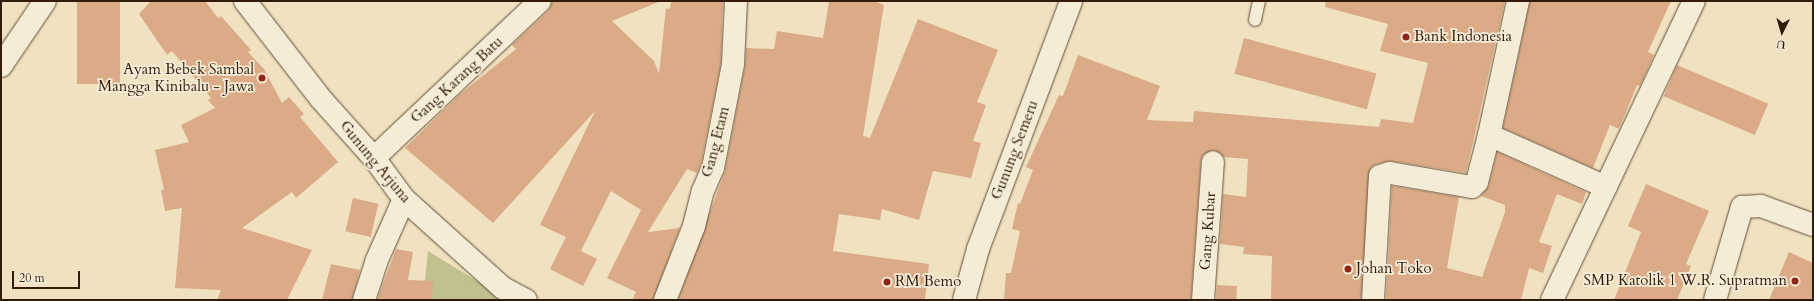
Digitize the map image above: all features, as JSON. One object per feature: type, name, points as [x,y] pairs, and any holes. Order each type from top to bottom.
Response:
[{"type":"street","points":[[1,66],[45,1]]},
{"type":"street","name":"Gunung Arjuna","points":[[245,1],[321,99],[374,158],[404,199],[502,288],[526,300]]},
{"type":"street","name":"Gang Karang Batu","points":[[374,158],[540,1]]},
{"type":"street","name":"Gang Etam","points":[[665,300],[694,226],[703,191],[713,168],[733,64],[736,1]]},
{"type":"street","name":"Gunung Semeru","points":[[964,300],[978,249],[1071,1]]},
{"type":"street","points":[[1373,300],[1380,176],[1390,173],[1472,187],[1477,182],[1490,135],[1518,1]]},
{"type":"street","points":[[1552,300],[1694,1]]},
{"type":"street","points":[[1490,135],[1606,187]]},
{"type":"street","name":"Gang Kubar","points":[[1203,300],[1213,162]]},
{"type":"street","points":[[364,300],[376,262],[404,199]]},
{"type":"street","points":[[1715,300],[1742,207],[1761,206],[1813,225]]},
{"type":"lane","points":[[1255,20],[1259,1]]},
{"type":"green space","points":[[428,251],[508,300],[423,300]]},
{"type":"building","points":[[77,1],[120,1],[120,84],[77,84]]},
{"type":"building","points":[[151,1],[205,1],[218,18],[221,16],[251,50],[248,52],[264,69],[282,103],[289,97],[304,114],[300,117],[338,162],[296,198],[292,192],[242,228],[312,250],[287,300],[217,300],[221,290],[175,288],[182,208],[165,211],[161,190],[164,190],[155,150],[189,142],[181,125],[215,108],[208,100],[211,98],[172,51],[167,55],[139,14]]},
{"type":"building","points":[[552,1],[661,1],[612,21],[654,61],[659,74],[666,8],[670,9],[671,1],[723,1],[721,63],[701,164],[697,173],[687,169],[648,232],[680,228],[653,300],[632,300],[636,292],[607,278],[641,210],[611,191],[581,251],[597,259],[583,286],[550,269],[566,237],[540,225],[595,111],[493,223],[405,148],[459,95],[516,49],[512,45],[549,10]]},
{"type":"building","points":[[829,1],[874,1],[884,5],[863,136],[870,138],[918,19],[998,50],[977,102],[986,105],[973,141],[981,143],[971,178],[933,171],[919,220],[882,209],[880,220],[839,214],[833,251],[929,264],[925,300],[678,300],[725,171],[745,66],[746,48],[774,49],[777,31],[823,38]]},
{"type":"building","points":[[1326,1],[1505,1],[1466,173],[1392,161],[1376,164],[1370,169],[1361,300],[1271,300],[1272,256],[1243,254],[1244,247],[1220,244],[1223,194],[1246,197],[1248,159],[1224,157],[1214,150],[1203,155],[1201,161],[1191,300],[1004,300],[1006,273],[1011,273],[1020,231],[1012,229],[1018,203],[1020,204],[1033,170],[1026,167],[1059,95],[1063,96],[1078,55],[1160,86],[1147,120],[1193,122],[1194,111],[1379,127],[1381,119],[1413,123],[1428,63],[1380,51],[1388,24],[1325,7]]},
{"type":"building","points":[[1530,1],[1671,1],[1648,52],[1654,55],[1640,86],[1637,85],[1619,129],[1610,125],[1593,168],[1503,128]]},
{"type":"building","points":[[1244,38],[1376,73],[1367,109],[1234,74]]},
{"type":"building","points":[[1677,65],[1768,104],[1755,135],[1664,96]]},
{"type":"building","points":[[1497,152],[1586,192],[1582,204],[1557,194],[1539,242],[1552,246],[1543,273],[1529,268],[1521,300],[1386,300],[1392,186],[1459,197],[1447,268],[1482,277],[1505,212],[1505,205],[1481,196],[1489,185]]},
{"type":"building","points":[[1646,184],[1709,211],[1686,264],[1691,266],[1677,300],[1614,300],[1641,232],[1628,226]]},
{"type":"building","points":[[353,198],[378,204],[371,237],[345,231]]},
{"type":"building","points":[[396,249],[413,252],[408,280],[433,281],[432,300],[377,300]]},
{"type":"building","name":"SMP Katolik 1 W.R. Supratman","points":[[1789,252],[1813,263],[1813,300],[1769,300]]},
{"type":"building","points":[[331,264],[360,270],[352,300],[322,300]]},
{"type":"building","points":[[1217,285],[1237,286],[1236,300],[1216,300]]},
{"type":"place","name":"Bank Indonesia","points":[[1406,37]]},
{"type":"place","name":"Ayam Bebek Sambal Mangga Kinibalu - Jawa","points":[[262,78]]},
{"type":"place","name":"Johan Toko","points":[[1348,269]]},
{"type":"place","name":"SMP Katolik 1 W.R. Supratman","points":[[1795,281]]},
{"type":"place","name":"RM Bemo","points":[[887,282]]}]
